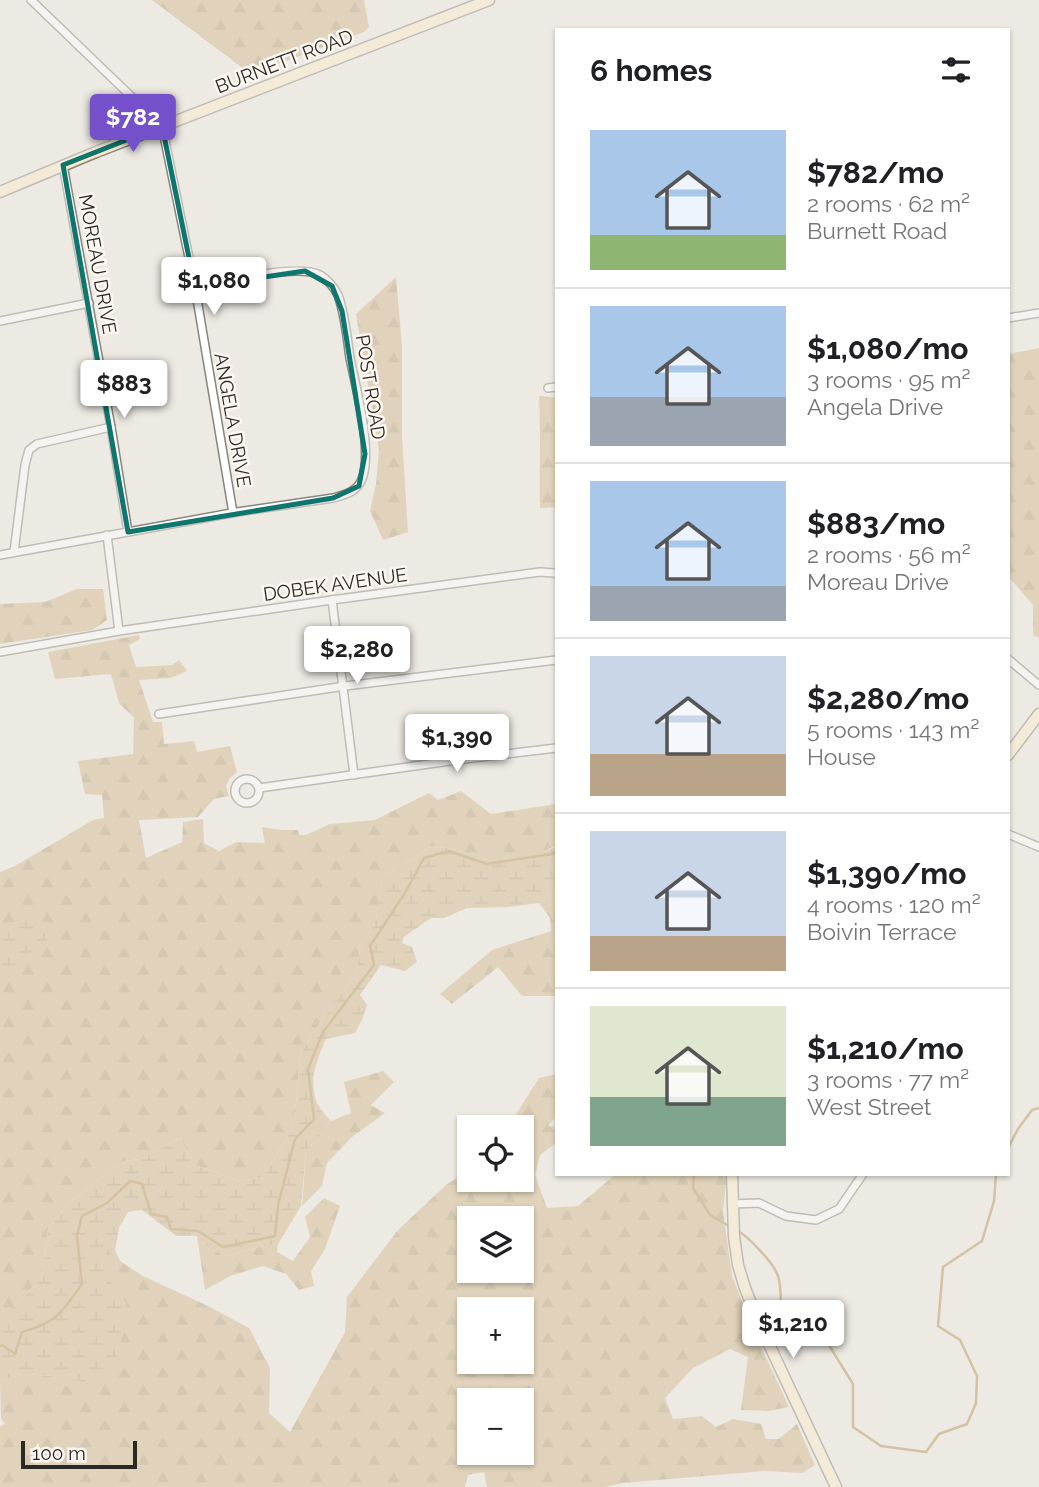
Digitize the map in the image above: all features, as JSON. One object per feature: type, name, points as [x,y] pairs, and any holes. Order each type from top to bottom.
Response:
[{"type":"main road","name":"BURNETT ROAD","points":[[0,192],[162,126],[489,0]]},
{"type":"main road","points":[[1010,752],[1039,714]]},
{"type":"main road","points":[[732,1176],[734,1236],[745,1288],[836,1487]]},
{"type":"street","points":[[31,0],[162,126]]},
{"type":"street","name":"ANGELA DRIVE","points":[[162,126],[195,287],[233,513]]},
{"type":"street","name":"MOREAU DRIVE","points":[[63,165],[128,532]]},
{"type":"street","name":"POST ROAD","points":[[128,532],[346,495],[361,482],[365,469],[362,421],[336,290],[324,278],[311,272],[255,276],[195,287]]},
{"type":"street","points":[[0,321],[89,303]]},
{"type":"street","points":[[1010,318],[1039,313]]},
{"type":"street","points":[[14,552],[29,450],[37,444],[111,427]]},
{"type":"street","points":[[0,555],[128,532]]},
{"type":"street","points":[[107,536],[119,631]]},
{"type":"street","name":"DOBEK AVENUE","points":[[0,652],[119,631],[332,600],[540,572],[555,574]]},
{"type":"street","points":[[332,600],[354,775]]},
{"type":"street","points":[[159,714],[555,660]]},
{"type":"street","points":[[1010,661],[1039,685]]},
{"type":"street","points":[[259,789],[555,748]]},
{"type":"street","points":[[1010,835],[1039,847]]},
{"type":"street","points":[[732,1204],[759,1203],[786,1216],[816,1220],[839,1209],[862,1176]]},
{"type":"highlighted area","points":[[162,126],[195,287],[305,271],[332,286],[342,311],[365,454],[359,486],[333,498],[128,532],[63,165]]},
{"type":"green space","points":[[152,0],[364,0],[369,27],[364,32],[259,71],[248,72]]},
{"type":"green space","points":[[396,277],[402,346],[402,437],[408,532],[383,540],[370,511],[379,450],[356,314]]},
{"type":"green space","points":[[1039,348],[1039,638],[1033,635],[1033,605],[1010,578],[1010,354]]},
{"type":"green space","points":[[539,396],[555,398],[555,507],[540,508]]},
{"type":"green space","points":[[77,589],[103,589],[107,620],[92,630],[0,644],[0,604],[45,602]]},
{"type":"green space","points":[[139,635],[140,639],[129,645],[136,667],[172,665],[179,660],[187,671],[171,678],[139,680],[153,722],[162,722],[164,744],[194,741],[197,752],[230,746],[237,772],[226,786],[229,796],[214,799],[198,817],[139,820],[146,858],[182,842],[183,822],[203,819],[204,843],[219,851],[236,842],[265,843],[262,827],[298,830],[299,835],[306,835],[330,824],[375,820],[429,793],[438,800],[461,791],[491,814],[555,804],[555,846],[547,850],[491,861],[459,850],[431,846],[383,876],[376,919],[360,949],[356,974],[300,1055],[292,1129],[263,1177],[240,1181],[192,1164],[181,1138],[140,1159],[124,1161],[70,1202],[48,1229],[42,1277],[16,1305],[0,1313],[0,872],[93,820],[104,818],[102,795],[85,794],[78,761],[133,754],[134,718],[119,703],[111,674],[55,679],[48,652]]},
{"type":"green space","points":[[431,846],[459,850],[491,861],[555,847],[555,891],[539,903],[467,908],[444,918],[431,918],[404,937],[402,943],[412,947],[417,962],[405,971],[381,965],[360,995],[367,1005],[355,1033],[326,1039],[320,1055],[315,1070],[314,1094],[318,1106],[331,1121],[306,1153],[301,1206],[278,1244],[228,1256],[209,1249],[197,1236],[176,1236],[142,1210],[128,1212],[119,1228],[115,1251],[110,1241],[101,1268],[126,1303],[124,1330],[115,1367],[94,1384],[25,1374],[0,1381],[0,1313],[16,1305],[42,1277],[48,1229],[70,1202],[124,1161],[140,1159],[181,1138],[192,1164],[240,1181],[263,1177],[292,1129],[300,1055],[356,974],[360,949],[376,919],[383,876]]},
{"type":"green space","points":[[555,891],[555,996],[522,996],[498,967],[452,1004],[440,994],[492,950],[551,931],[550,918],[539,903]]},
{"type":"green space","points":[[20,919],[48,922],[47,940],[0,981],[0,933],[15,932]]},
{"type":"green space","points":[[383,1071],[394,1082],[371,1105],[385,1113],[352,1137],[327,1163],[322,1186],[302,1206],[306,1153],[331,1121],[351,1113],[344,1082]]},
{"type":"green space","points":[[555,1074],[555,1117],[548,1126],[555,1127],[555,1144],[540,1155],[535,1175],[547,1208],[578,1206],[614,1176],[727,1176],[723,1211],[732,1276],[789,1407],[768,1411],[741,1410],[748,1357],[730,1349],[693,1368],[665,1398],[673,1419],[702,1416],[716,1427],[733,1419],[761,1424],[766,1439],[779,1439],[797,1424],[815,1465],[802,1473],[765,1471],[623,1483],[605,1487],[487,1487],[484,1472],[468,1475],[465,1487],[0,1487],[0,1426],[5,1424],[1,1418],[0,1381],[25,1374],[51,1376],[101,1268],[110,1240],[120,1261],[143,1276],[249,1328],[270,1368],[269,1413],[290,1432],[345,1332],[347,1297],[398,1230],[457,1178],[457,1192],[534,1192],[534,1115],[516,1115],[539,1078]]},
{"type":"green space","points":[[324,1198],[340,1206],[325,1249],[311,1271],[314,1286],[299,1290],[286,1274],[263,1266],[230,1276],[205,1290],[197,1236],[209,1249],[228,1256],[278,1244],[277,1252],[293,1261],[310,1237],[305,1217]]},
{"type":"waterway","points":[[0,1346],[15,1354],[22,1332],[51,1320],[69,1302],[82,1284],[77,1235],[82,1216],[107,1203],[130,1181],[142,1184],[151,1214],[167,1217],[171,1229],[198,1231],[223,1247],[275,1236],[278,1205],[295,1139],[314,1119],[308,1069],[323,1032],[374,965],[370,946],[405,893],[424,858],[449,851],[487,864],[555,852]]},
{"type":"waterway","points":[[1010,1144],[1032,1110],[1039,1108]]},
{"type":"waterway","points":[[694,1176],[693,1188],[710,1215],[729,1226]]},
{"type":"waterway","points":[[738,1231],[761,1252],[776,1271],[782,1315],[822,1334],[853,1384],[853,1427],[881,1446],[926,1452],[939,1434],[967,1424],[976,1403],[977,1376],[960,1340],[938,1326],[943,1267],[982,1241],[994,1201],[996,1176]]}]
